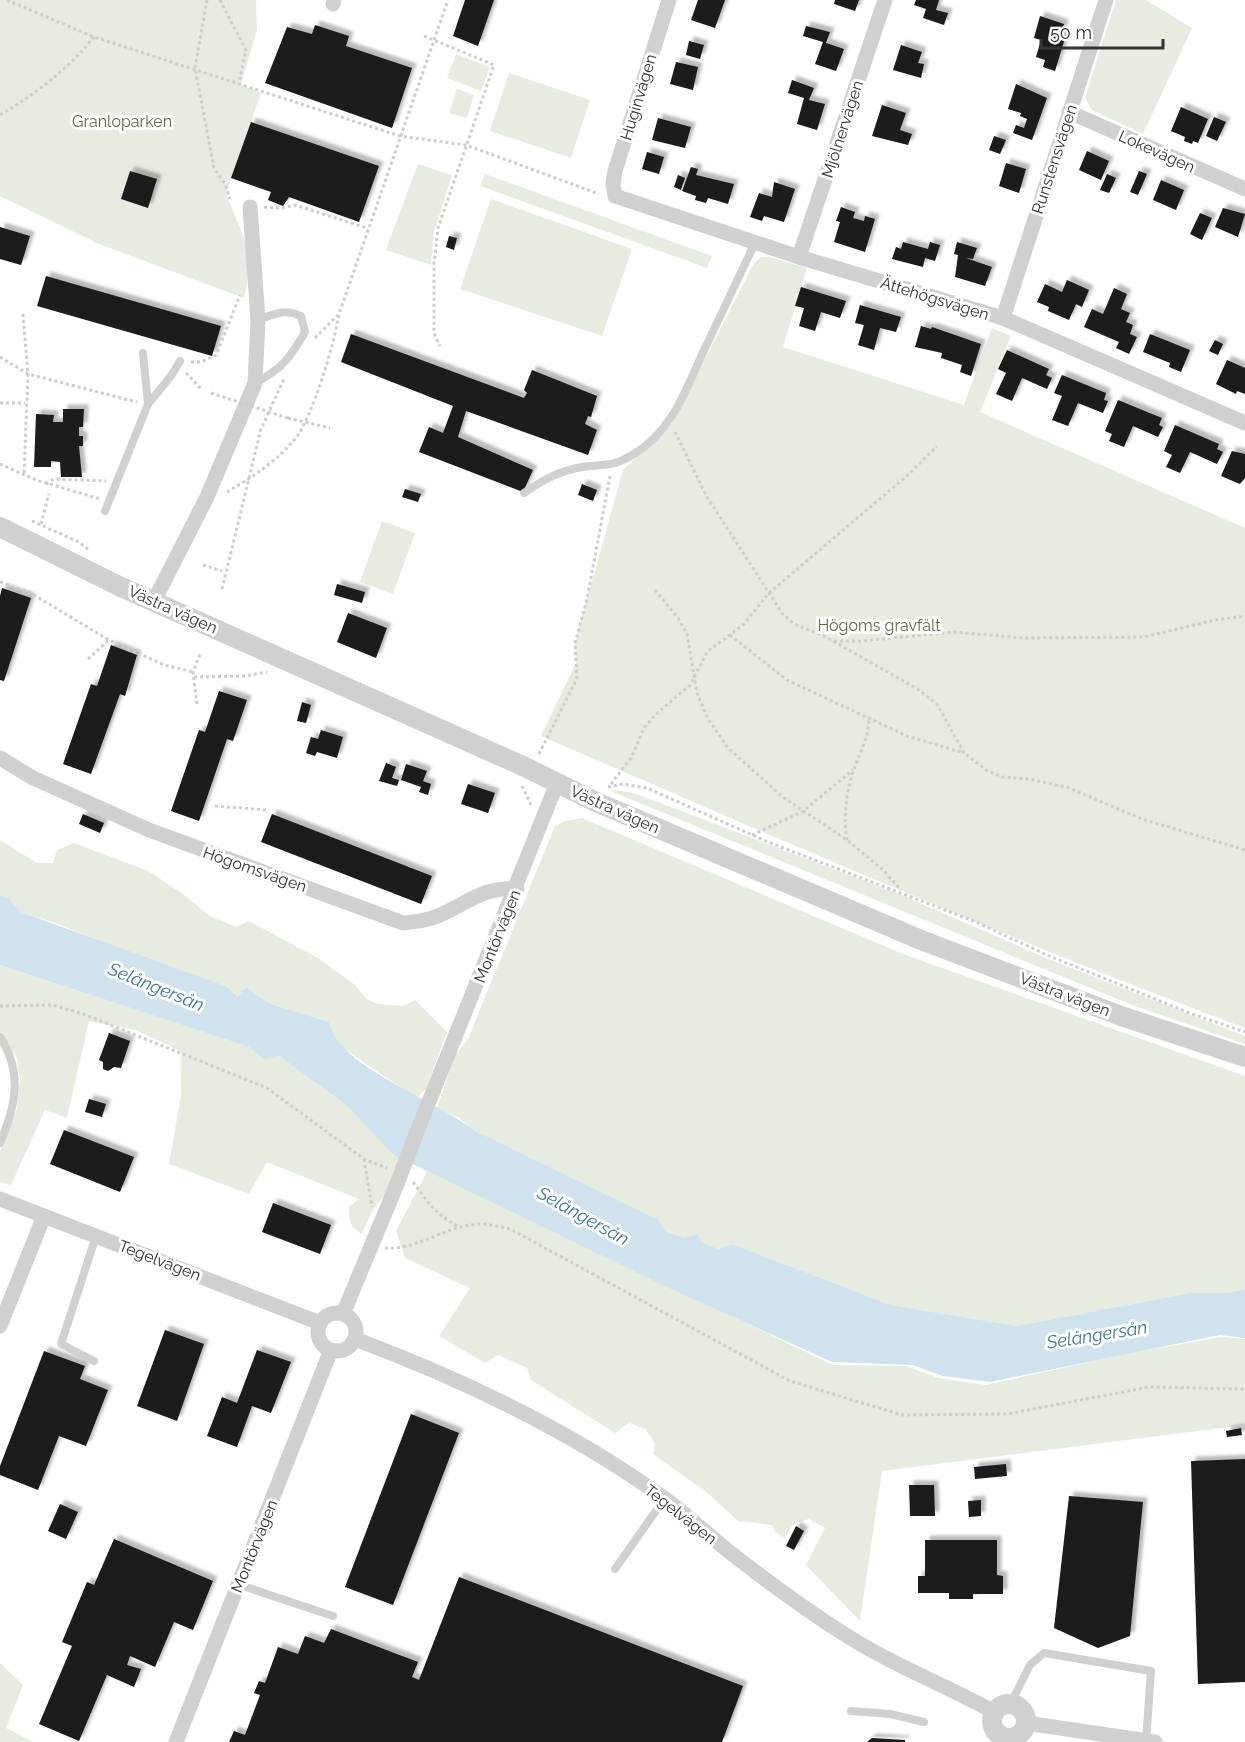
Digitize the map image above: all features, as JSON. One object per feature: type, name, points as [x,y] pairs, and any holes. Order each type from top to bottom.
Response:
[{"type":"street","name":"Huginvägen","points":[[615,196],[613,184],[615,171],[669,0]]},
{"type":"street","name":"Mjölnervägen","points":[[799,257],[885,0]]},
{"type":"street","name":"Runstensvägen","points":[[1003,318],[1106,0]]},
{"type":"street","name":"Lokevägen","points":[[1070,112],[1245,189]]},
{"type":"street","name":"Ättehögsvägen","points":[[615,196],[799,257],[1003,318],[1245,423]]},
{"type":"street","points":[[154,601],[207,497],[255,383],[258,320],[250,207]]},
{"type":"street","name":"Västra vägen","points":[[0,527],[154,601],[597,802],[921,940],[1121,1016],[1245,1057]]},
{"type":"street","name":"Högomsvägen","points":[[0,758],[33,778],[158,834],[402,923],[436,917],[476,895],[498,888],[517,889]]},
{"type":"street","name":"Montörvägen","points":[[400,1177],[517,889],[557,783]]},
{"type":"street","points":[[343,1314],[400,1177]]},
{"type":"street","name":"Tegelvägen","points":[[0,1199],[320,1323]]},
{"type":"street","points":[[0,1326],[44,1216]]},
{"type":"street","points":[[330,1314],[343,1314],[354,1322],[355,1339],[345,1350],[332,1350],[326,1347],[318,1336],[320,1323],[330,1314]]},
{"type":"street","name":"Tegelvägen","points":[[355,1339],[422,1364],[522,1411],[665,1498],[727,1550],[835,1628],[898,1666],[1002,1707]]},
{"type":"street","name":"Montörvägen","points":[[176,1742],[332,1350]]},
{"type":"street","points":[[1002,1707],[1021,1708],[1026,1723],[1017,1736],[1006,1740],[993,1728],[1002,1707]]},
{"type":"street","points":[[1026,1723],[1141,1741]]},
{"type":"lane","points":[[524,493],[554,475],[581,467],[612,466],[655,438],[670,420],[686,392],[755,243]]},
{"type":"lane","points":[[255,383],[282,366],[305,332],[301,316],[292,312],[280,311],[258,320]]},
{"type":"lane","points":[[144,353],[148,404]]},
{"type":"lane","points":[[105,511],[148,404],[180,361]]},
{"type":"lane","points":[[0,1037],[15,1066],[16,1081],[10,1120],[0,1143]]},
{"type":"lane","points":[[94,1360],[61,1344],[96,1236]]},
{"type":"lane","points":[[615,1569],[665,1498]]},
{"type":"lane","points":[[240,1585],[333,1616]]},
{"type":"lane","points":[[1002,1707],[1030,1665],[1044,1653],[1151,1671],[1141,1741]]},
{"type":"lane","points":[[852,1711],[890,1714],[924,1722]]},
{"type":"path","points":[[7,0],[94,37],[239,82],[400,136],[466,145],[594,194],[615,196]]},
{"type":"path","points":[[207,0],[195,68],[214,168],[225,184],[230,199]]},
{"type":"path","points":[[220,0],[246,50],[239,82]]},
{"type":"path","points":[[207,497],[219,496],[250,479],[297,438],[335,342],[339,314],[448,0]]},
{"type":"path","points":[[424,36],[494,65],[438,228],[434,265],[434,333],[440,346]]},
{"type":"path","points":[[0,115],[49,84],[73,62],[94,37]]},
{"type":"path","points":[[250,207],[283,208],[294,205],[368,228]]},
{"type":"path","points":[[180,361],[201,362],[216,355],[242,289]]},
{"type":"path","points":[[23,314],[28,374],[25,403],[24,475]]},
{"type":"path","points":[[314,340],[339,314]]},
{"type":"path","points":[[0,357],[28,374],[148,404]]},
{"type":"path","points":[[180,361],[190,379],[201,389]]},
{"type":"path","points":[[222,589],[261,429],[273,397],[288,372]]},
{"type":"path","points":[[211,393],[288,418],[330,428]]},
{"type":"path","points":[[0,404],[25,403]]},
{"type":"path","points":[[670,420],[707,497],[779,609],[790,621],[833,641],[919,690],[937,704],[964,753]]},
{"type":"path","points":[[602,791],[610,786],[630,758],[644,728],[655,715],[690,685],[707,652],[744,624],[770,592],[909,474],[937,446]]},
{"type":"path","points":[[0,464],[46,484],[110,501]]},
{"type":"path","points":[[537,759],[576,678],[575,643],[587,599],[612,466]]},
{"type":"path","points":[[46,484],[54,479],[117,482]]},
{"type":"path","points":[[41,524],[49,494]]},
{"type":"path","points":[[203,564],[222,571]]},
{"type":"path","points":[[0,582],[29,592],[109,640],[164,665],[194,674],[245,676],[278,671]]},
{"type":"path","points":[[655,590],[678,618],[687,634],[697,693],[708,719],[728,748],[802,812],[847,840],[883,870],[903,892]]},
{"type":"path","points":[[833,641],[861,641],[955,632],[1023,638],[1144,637],[1215,620],[1245,616]]},
{"type":"path","points":[[730,635],[787,680],[907,736],[964,753],[986,770],[1002,777],[1030,779],[1069,788],[1142,819],[1245,850]]},
{"type":"path","points":[[87,659],[109,640]]},
{"type":"path","points":[[197,704],[194,674],[201,652]]},
{"type":"path","points":[[847,840],[844,815],[854,769],[866,739],[868,718]]},
{"type":"path","points":[[752,835],[802,812],[854,769]]},
{"type":"path","points":[[610,786],[623,784],[647,788],[752,835],[903,892],[1150,998],[1245,1032]]},
{"type":"path","points":[[215,806],[266,810]]},
{"type":"path","points":[[0,1006],[53,1005],[267,1088],[364,1159],[400,1177],[439,1215],[459,1227]]},
{"type":"path","points":[[364,1159],[372,1208],[382,1220]]},
{"type":"path","points":[[391,1249],[459,1227],[482,1224],[510,1229],[790,1381],[902,1415],[1007,1414],[1149,1387],[1245,1389]]},
{"type":"green space","name":"Granloparken","points":[[0,0],[256,0],[257,29],[241,85],[261,93],[226,194],[244,238],[250,268],[244,298],[99,244],[0,196]]},
{"type":"green space","points":[[1116,0],[1146,0],[1192,28],[1143,134],[1092,110],[1085,98]]},
{"type":"green space","points":[[456,54],[490,67],[481,91],[447,78]]},
{"type":"green space","points":[[509,73],[590,100],[571,158],[490,131]]},
{"type":"green space","points":[[457,89],[474,95],[467,118],[449,113]]},
{"type":"green space","points":[[418,164],[452,175],[434,232],[431,265],[386,250]]},
{"type":"green space","points":[[485,174],[712,256],[707,268],[480,186]]},
{"type":"green space","points":[[491,199],[632,249],[602,336],[460,289]]},
{"type":"green space","name":"Högoms gravfält","points":[[762,257],[770,257],[807,268],[783,347],[964,405],[992,328],[1011,336],[980,412],[1245,528],[1245,1028],[979,923],[541,736],[576,663],[575,643],[623,470],[673,422],[754,263]]},
{"type":"green space","points":[[382,521],[415,533],[393,594],[360,582]]},
{"type":"green space","points":[[611,791],[634,793],[904,896],[1046,958],[1245,1036],[1245,1044],[1132,1005]]},
{"type":"green space","points":[[582,818],[903,954],[1245,1076],[1245,1289],[1227,1293],[1190,1293],[1017,1326],[891,1305],[732,1244],[718,1249],[665,1231],[475,1131],[459,1118],[437,1108],[455,1055],[468,1039],[555,826],[565,821]]},
{"type":"green space","points":[[0,840],[37,863],[53,863],[57,850],[74,843],[148,871],[183,894],[210,916],[236,927],[249,921],[318,958],[355,985],[367,999],[377,1004],[403,1006],[415,1000],[447,1032],[426,1089],[416,1098],[346,1050],[331,1035],[329,1022],[271,1004],[246,987],[238,997],[58,924],[21,912],[10,900],[0,897]]},
{"type":"green space","points":[[0,965],[249,1047],[263,1059],[279,1056],[346,1105],[395,1155],[400,1157],[388,1191],[372,1211],[362,1234],[352,1226],[349,1215],[349,1207],[359,1199],[267,1162],[249,1194],[169,1164],[181,1095],[181,1051],[135,1030],[89,1021],[67,1118],[45,1110],[11,1185],[0,1182],[0,1152],[17,1109],[20,1080],[17,1058],[0,1033]]},
{"type":"green space","points":[[428,1170],[833,1365],[906,1366],[938,1378],[986,1385],[1130,1353],[1221,1337],[1245,1339],[1245,1425],[882,1471],[860,1621],[806,1565],[825,1528],[809,1519],[793,1524],[785,1538],[775,1532],[772,1525],[738,1521],[709,1494],[653,1454],[655,1443],[645,1429],[629,1423],[615,1433],[531,1380],[527,1368],[498,1355],[485,1363],[439,1336],[470,1288],[405,1258],[396,1231]]},
{"type":"green space","points":[[0,1663],[23,1685],[6,1728],[33,1742],[0,1742]]},
{"type":"water","name":"Selångersån","points":[[0,896],[9,899],[21,912],[225,986],[238,997],[246,987],[271,1004],[329,1022],[336,1038],[350,1054],[392,1082],[460,1120],[475,1131],[658,1220],[665,1231],[685,1238],[698,1234],[701,1242],[718,1249],[732,1244],[891,1305],[1017,1326],[1190,1293],[1227,1293],[1245,1289],[1245,1338],[1220,1335],[990,1382],[943,1376],[913,1365],[832,1362],[667,1287],[394,1155],[346,1105],[279,1056],[263,1059],[249,1047],[0,965]]},
{"type":"building","points":[[465,0],[494,0],[478,46],[453,36]]},
{"type":"building","points":[[698,0],[725,0],[715,28],[691,20]]},
{"type":"building","points":[[835,0],[859,0],[855,11],[834,4]]},
{"type":"building","points":[[916,0],[939,0],[936,10],[948,13],[944,25],[923,18],[926,9],[914,5]]},
{"type":"building","points":[[1040,16],[1064,24],[1061,34],[1066,35],[1055,71],[1043,67],[1045,60],[1036,57],[1041,40],[1034,38]]},
{"type":"building","points":[[315,25],[349,36],[346,46],[412,68],[392,128],[265,83],[287,27],[312,34]]},
{"type":"building","points":[[806,26],[830,32],[826,43],[844,49],[836,71],[815,64],[823,42],[803,36]]},
{"type":"building","points":[[689,41],[704,45],[700,59],[686,55]]},
{"type":"building","points":[[901,45],[922,52],[918,63],[924,64],[921,78],[893,70]]},
{"type":"building","points":[[676,62],[698,67],[693,90],[670,84]]},
{"type":"building","points":[[792,80],[814,88],[809,100],[825,104],[817,130],[797,124],[804,98],[788,93]]},
{"type":"building","points":[[1016,84],[1047,98],[1032,140],[1013,133],[1016,125],[1024,128],[1027,119],[1020,116],[1021,113],[1008,109]]},
{"type":"building","points":[[882,105],[906,113],[900,130],[912,134],[908,145],[872,136]]},
{"type":"building","points":[[1181,107],[1208,119],[1198,143],[1193,141],[1192,144],[1184,141],[1185,137],[1171,131]]},
{"type":"building","points":[[1214,117],[1226,122],[1217,141],[1206,136]]},
{"type":"building","points":[[658,118],[691,127],[685,148],[652,140]]},
{"type":"building","points":[[251,122],[379,166],[359,222],[289,197],[283,206],[268,200],[271,192],[231,178]]},
{"type":"building","points":[[994,136],[1006,140],[1000,154],[989,150]]},
{"type":"building","points":[[1087,151],[1109,161],[1101,180],[1079,170]]},
{"type":"building","points":[[647,152],[664,157],[659,174],[642,169]]},
{"type":"building","points":[[1006,163],[1026,169],[1019,193],[999,186]]},
{"type":"building","points":[[691,167],[698,169],[696,175],[734,184],[728,204],[708,198],[706,203],[695,200],[696,196],[682,191]]},
{"type":"building","points":[[130,171],[157,179],[148,208],[121,199]]},
{"type":"building","points":[[1139,171],[1147,174],[1138,195],[1130,192]]},
{"type":"building","points":[[1107,174],[1116,178],[1109,193],[1100,190]]},
{"type":"building","points":[[678,175],[685,178],[681,190],[674,187]]},
{"type":"building","points":[[1161,180],[1184,190],[1176,210],[1153,200]]},
{"type":"building","points":[[774,182],[795,189],[784,222],[764,216],[762,221],[750,217],[759,193],[772,197]]},
{"type":"building","points":[[841,207],[855,212],[853,218],[864,221],[865,216],[875,219],[865,252],[834,242],[840,222],[836,221]]},
{"type":"building","points":[[1223,208],[1245,214],[1238,237],[1215,227]]},
{"type":"building","points":[[1200,213],[1212,218],[1202,240],[1190,234]]},
{"type":"building","points":[[0,227],[30,236],[21,265],[0,259]]},
{"type":"building","points":[[449,236],[457,238],[454,250],[446,247]]},
{"type":"building","points":[[903,242],[928,249],[930,242],[940,245],[935,261],[925,258],[923,267],[892,259],[896,247],[901,249]]},
{"type":"building","points":[[957,242],[977,248],[973,259],[966,258],[992,267],[985,286],[955,277],[958,255],[954,254]]},
{"type":"building","points":[[46,276],[221,326],[212,356],[37,306]]},
{"type":"building","points":[[1067,280],[1089,290],[1082,307],[1076,304],[1069,320],[1048,311],[1049,307],[1037,302],[1045,284],[1062,292]]},
{"type":"building","points":[[801,287],[846,301],[840,318],[821,312],[815,331],[799,326],[804,308],[795,306]]},
{"type":"building","points":[[1114,288],[1127,294],[1121,309],[1130,313],[1126,322],[1133,325],[1130,334],[1137,337],[1129,354],[1116,348],[1119,342],[1084,327],[1092,309],[1103,314]]},
{"type":"building","points":[[860,305],[901,317],[896,332],[880,328],[874,350],[858,345],[864,325],[855,323]]},
{"type":"building","points":[[921,326],[931,329],[932,327],[981,344],[971,376],[960,372],[962,365],[941,358],[942,353],[915,347]]},
{"type":"building","points":[[351,334],[524,398],[527,393],[524,390],[532,370],[597,396],[591,417],[588,416],[585,424],[597,430],[588,455],[466,411],[458,437],[533,470],[523,492],[419,452],[429,427],[443,433],[453,406],[341,362]]},
{"type":"building","points":[[1150,334],[1190,350],[1181,372],[1169,367],[1170,363],[1143,352]]},
{"type":"building","points":[[1215,340],[1223,344],[1218,355],[1209,351]]},
{"type":"building","points":[[1007,350],[1049,369],[1046,375],[1052,378],[1047,389],[1022,378],[1012,401],[996,394],[1006,373],[998,369]]},
{"type":"building","points":[[1227,360],[1245,368],[1245,394],[1237,391],[1236,394],[1216,384]]},
{"type":"building","points":[[1062,375],[1106,393],[1104,400],[1108,401],[1103,413],[1078,403],[1068,426],[1052,420],[1062,396],[1054,393]]},
{"type":"building","points":[[1118,400],[1162,418],[1159,425],[1163,427],[1158,437],[1133,426],[1124,447],[1109,441],[1112,434],[1105,431]]},
{"type":"building","points":[[63,409],[84,409],[83,427],[79,427],[79,436],[83,436],[83,446],[79,446],[82,477],[61,477],[60,462],[51,461],[51,467],[34,467],[36,414],[54,415],[53,422],[63,422]]},
{"type":"building","points":[[1175,425],[1219,444],[1217,449],[1223,452],[1217,464],[1190,452],[1180,473],[1166,467],[1172,455],[1164,451]]},
{"type":"building","points":[[1232,451],[1245,454],[1245,478],[1240,484],[1221,476]]},
{"type":"building","points":[[582,484],[597,490],[593,501],[578,495]]},
{"type":"building","points":[[405,489],[421,494],[418,502],[402,497]]},
{"type":"building","points":[[337,584],[365,592],[362,603],[334,595]]},
{"type":"building","points":[[2,588],[31,598],[4,681],[0,680],[0,596]]},
{"type":"building","points":[[348,613],[387,628],[376,658],[337,642]]},
{"type":"building","points":[[111,645],[137,655],[125,696],[120,694],[91,774],[63,764],[91,684],[97,686]]},
{"type":"building","points":[[219,691],[247,700],[233,741],[227,739],[199,821],[171,811],[199,730],[205,732]]},
{"type":"building","points":[[302,702],[311,705],[306,723],[297,721]]},
{"type":"building","points":[[321,730],[343,737],[337,758],[317,752],[315,756],[306,753],[311,737],[318,739]]},
{"type":"building","points":[[386,763],[396,767],[392,778],[399,780],[397,786],[379,781]]},
{"type":"building","points":[[406,764],[427,771],[423,781],[431,784],[428,795],[419,792],[421,787],[401,780]]},
{"type":"building","points":[[468,784],[495,793],[488,813],[461,804]]},
{"type":"building","points":[[83,814],[104,823],[100,833],[79,824]]},
{"type":"building","points":[[272,814],[432,876],[421,904],[261,842]]},
{"type":"building","points":[[109,1033],[130,1041],[121,1068],[114,1067],[108,1071],[103,1069],[103,1062],[99,1060]]},
{"type":"building","points":[[89,1099],[106,1104],[102,1117],[85,1112]]},
{"type":"building","points":[[64,1130],[134,1157],[120,1192],[50,1164]]},
{"type":"building","points":[[273,1203],[331,1225],[320,1254],[262,1232]]},
{"type":"building","points":[[165,1330],[204,1344],[177,1421],[137,1406]]},
{"type":"building","points":[[257,1350],[291,1362],[271,1413],[252,1406],[237,1447],[207,1436],[222,1397],[237,1403]]},
{"type":"building","points":[[44,1351],[85,1366],[80,1379],[108,1390],[86,1446],[59,1436],[38,1490],[0,1475],[0,1466]]},
{"type":"building","points":[[411,1414],[459,1433],[393,1605],[345,1587]]},
{"type":"building","points":[[1241,1428],[1242,1435],[1227,1437],[1226,1431]]},
{"type":"building","points":[[1245,1459],[1245,1682],[1198,1684],[1191,1461]]},
{"type":"building","points":[[1006,1464],[1007,1476],[975,1479],[974,1467]]},
{"type":"building","points":[[909,1485],[934,1485],[935,1516],[910,1516]]},
{"type":"building","points":[[1069,1496],[1143,1502],[1130,1636],[1098,1648],[1054,1628]]},
{"type":"building","points":[[981,1500],[981,1516],[969,1517],[968,1501]]},
{"type":"building","points":[[60,1504],[78,1512],[66,1539],[48,1531]]},
{"type":"building","points":[[796,1526],[804,1531],[794,1550],[786,1546]]},
{"type":"building","points":[[114,1539],[213,1581],[193,1630],[174,1622],[155,1667],[130,1656],[127,1665],[141,1669],[134,1687],[107,1675],[79,1741],[39,1724],[72,1646],[62,1642],[87,1582],[94,1585]]},
{"type":"building","points":[[925,1540],[997,1540],[997,1575],[1003,1576],[1003,1594],[973,1594],[973,1599],[949,1599],[949,1593],[918,1593],[918,1576],[925,1576]]},
{"type":"building","points":[[459,1577],[743,1686],[722,1742],[229,1742],[234,1731],[245,1735],[260,1695],[254,1693],[259,1681],[265,1683],[278,1647],[298,1654],[305,1636],[324,1643],[331,1629],[418,1662],[412,1677],[419,1680]]},
{"type":"building","points":[[872,1738],[905,1740],[905,1742],[867,1742]]}]
